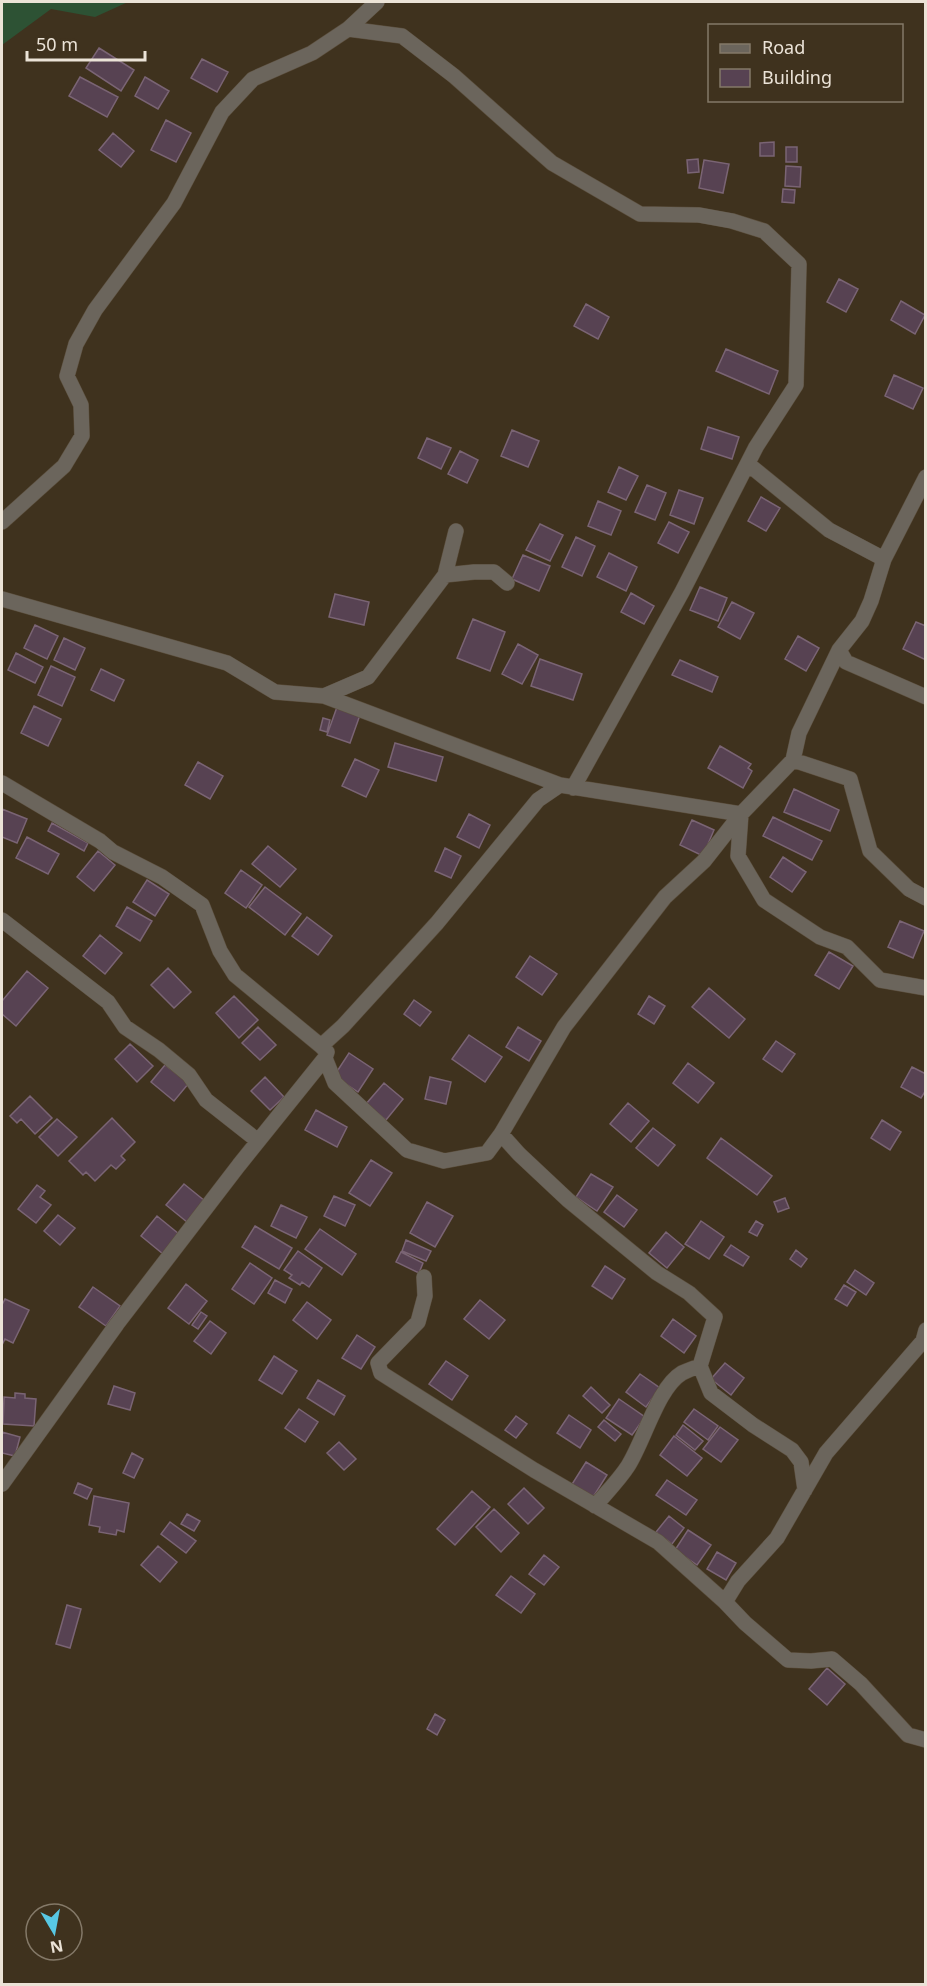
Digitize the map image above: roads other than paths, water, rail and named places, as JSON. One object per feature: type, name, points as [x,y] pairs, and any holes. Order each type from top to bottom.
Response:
[{"type":"street","points":[[2,522],[64,466],[82,436],[81,405],[67,376],[76,344],[95,310],[174,203],[222,112],[253,79],[312,53],[348,29],[377,2]]},
{"type":"street","points":[[2,1484],[117,1324],[343,1026],[437,923],[538,800],[566,787],[682,592],[756,447],[796,385],[799,264],[764,231],[732,221],[699,215],[640,214],[552,163],[454,76],[402,36],[348,29]]},
{"type":"street","points":[[748,464],[829,530],[884,559]]},
{"type":"street","points":[[2,783],[100,841],[113,852],[162,877],[202,905],[220,951],[235,975],[323,1052],[335,1083],[407,1150],[444,1161],[487,1153],[501,1134],[564,1027],[665,897],[704,861],[741,814],[793,760],[799,733],[839,650],[862,621],[884,559],[926,477]]},
{"type":"street","points":[[324,696],[368,677],[445,575],[456,531]]},
{"type":"street","points":[[445,575],[494,572],[507,582]]},
{"type":"street","points":[[2,599],[227,663],[275,692],[324,696],[566,787],[741,814]]},
{"type":"street","points":[[839,650],[846,662],[926,697]]},
{"type":"street","points":[[793,760],[850,779],[870,851],[909,889],[926,898]]},
{"type":"street","points":[[741,814],[738,856],[764,900],[820,936],[847,947],[880,980],[926,988]]},
{"type":"street","points":[[2,920],[108,1002],[125,1027],[159,1050],[189,1075],[206,1100],[258,1141]]},
{"type":"street","points":[[501,1134],[568,1200],[657,1273],[689,1293],[715,1317],[700,1366],[711,1393],[753,1425],[792,1450],[806,1454],[826,1453]]},
{"type":"street","points":[[424,1277],[425,1296],[418,1322],[378,1363],[381,1373],[534,1470],[658,1542],[788,1660],[832,1659],[861,1684],[908,1735],[926,1740]]},
{"type":"street","points":[[726,1602],[738,1581],[777,1538],[826,1453],[923,1341],[926,1330]]},
{"type":"street","points":[[595,1506],[627,1467],[670,1384],[681,1374],[700,1366]]},
{"type":"street","points":[[792,1450],[801,1462],[805,1490]]}]
